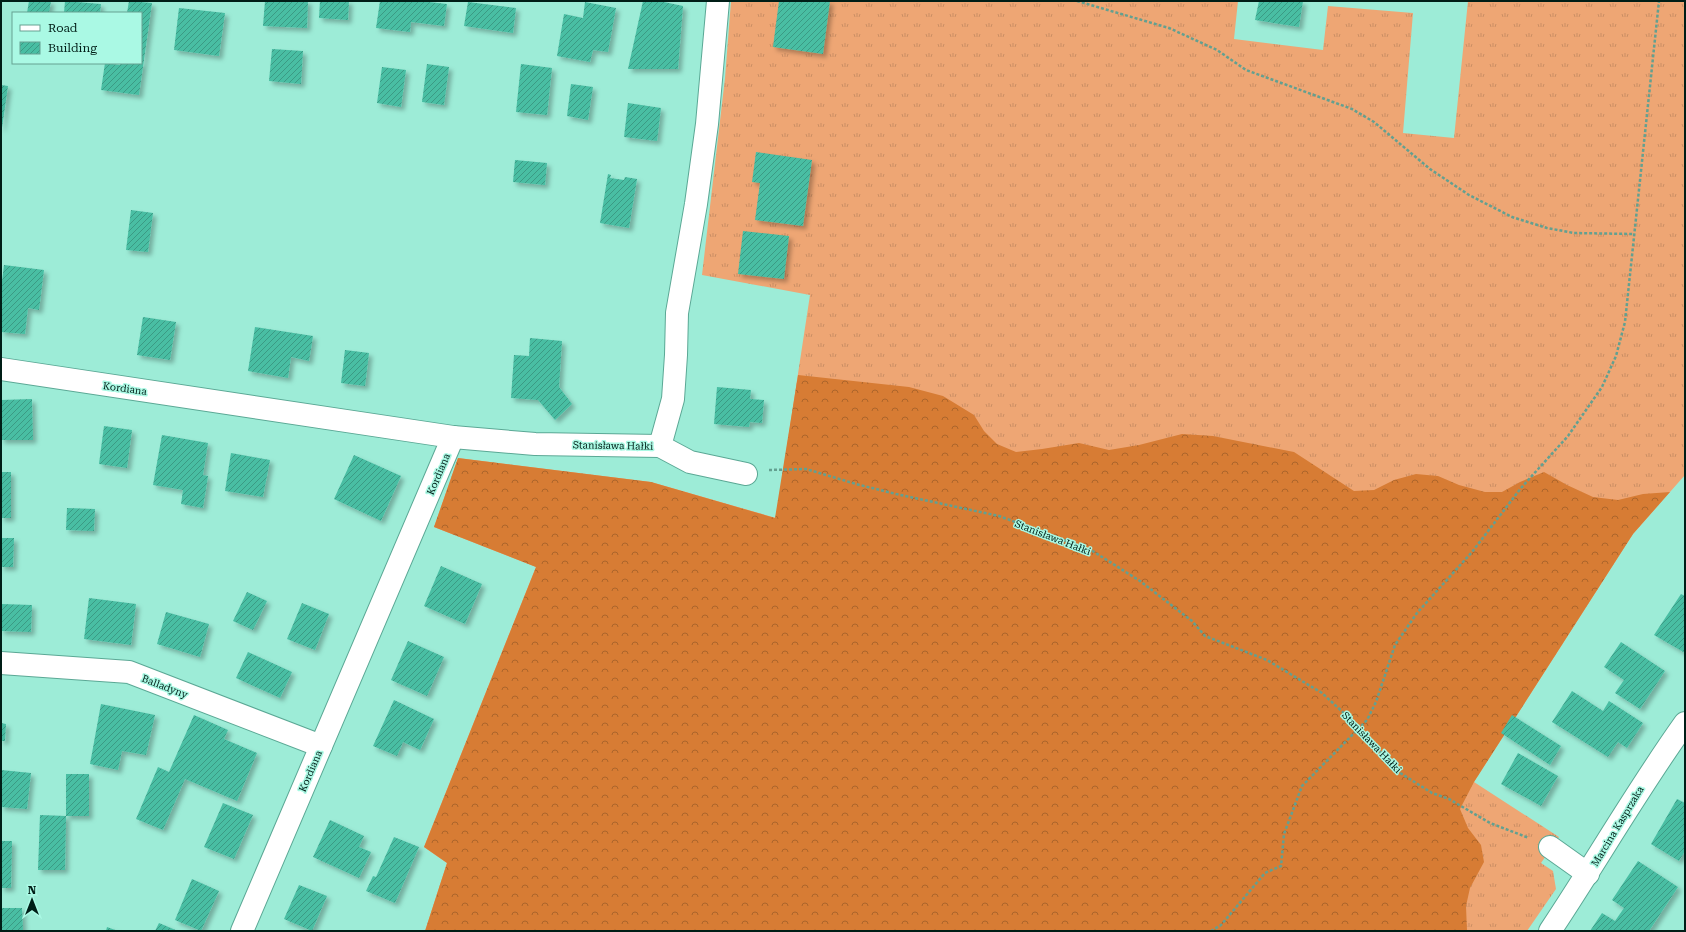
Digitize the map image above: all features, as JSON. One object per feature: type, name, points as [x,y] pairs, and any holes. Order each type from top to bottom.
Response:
[{"type":"street","points":[[660,446],[673,399],[677,313],[696,204],[707,124],[718,1]]},
{"type":"street","name":"Kordiana","points":[[1,369],[453,437],[242,931]]},
{"type":"street","name":"Stanisława Hałki","points":[[453,437],[536,444],[660,446],[690,462],[746,474]]},
{"type":"street","name":"Balladyny","points":[[1,663],[129,672],[321,746]]},
{"type":"street","name":"Marcina Kasprzaka","points":[[1550,931],[1588,874],[1653,768],[1685,723]]},
{"type":"street","points":[[1550,847],[1588,874]]},
{"type":"path","points":[[1077,1],[1169,28],[1217,50],[1246,70],[1352,110],[1374,122],[1430,169],[1469,195],[1512,217],[1547,228],[1574,233],[1634,234]]},
{"type":"path","points":[[1211,931],[1221,925],[1265,873],[1281,866],[1284,834],[1302,786],[1367,720],[1376,702],[1396,645],[1417,613],[1472,552],[1521,488],[1568,436],[1602,387],[1616,356],[1624,322],[1659,1]]},
{"type":"path","name":"Stanisława Hałki","points":[[746,474],[777,469],[806,468],[856,484],[896,494],[999,516],[1090,550],[1140,581],[1192,621],[1205,636],[1267,660],[1322,694],[1359,727],[1397,771],[1432,792],[1449,799],[1490,823],[1550,847]]},
{"type":"green space","points":[[731,1],[1238,1],[1234,39],[1323,50],[1328,6],[1413,13],[1403,133],[1454,138],[1468,1],[1685,1],[1685,475],[1633,534],[1474,782],[1559,837],[1541,863],[1553,871],[1556,889],[1527,931],[425,931],[447,863],[424,847],[536,567],[434,527],[458,458],[651,482],[776,518],[810,295],[702,275],[725,78]]},
{"type":"green space","points":[[798,375],[909,387],[943,396],[974,415],[984,431],[997,444],[1016,452],[1079,443],[1109,450],[1139,445],[1182,434],[1213,436],[1294,452],[1354,491],[1374,490],[1394,480],[1416,474],[1438,476],[1459,485],[1485,492],[1502,492],[1520,482],[1544,472],[1593,497],[1618,500],[1643,494],[1670,492],[1633,534],[1474,782],[1460,809],[1468,828],[1481,845],[1484,862],[1470,888],[1466,906],[1467,931],[425,931],[447,863],[424,847],[536,567],[434,527],[458,458],[651,482],[775,518]]},
{"type":"building","points":[[29,1],[51,1],[49,12],[27,12]]},
{"type":"building","points":[[65,1],[101,4],[100,12],[64,12]]},
{"type":"building","points":[[129,1],[152,3],[139,95],[101,90],[105,64],[142,64],[142,12],[127,12]]},
{"type":"building","points":[[265,1],[308,1],[307,28],[263,26]]},
{"type":"building","points":[[320,1],[349,1],[348,20],[319,18]]},
{"type":"building","points":[[380,1],[420,1],[447,4],[444,26],[411,22],[410,32],[376,28]]},
{"type":"building","points":[[643,1],[659,1],[683,6],[678,69],[628,69]]},
{"type":"building","points":[[779,1],[830,1],[823,54],[773,47]]},
{"type":"building","points":[[1259,1],[1303,1],[1299,27],[1255,20]]},
{"type":"building","points":[[468,2],[516,8],[513,33],[464,26]]},
{"type":"building","points":[[585,2],[616,8],[608,52],[593,50],[590,62],[557,56],[564,14],[583,18]]},
{"type":"building","points":[[179,8],[225,13],[219,56],[174,50]]},
{"type":"building","points":[[272,49],[303,51],[301,84],[269,81]]},
{"type":"building","points":[[427,64],[449,67],[444,105],[422,102]]},
{"type":"building","points":[[521,64],[552,68],[547,115],[516,112]]},
{"type":"building","points":[[382,67],[406,70],[401,107],[377,103]]},
{"type":"building","points":[[571,84],[593,87],[588,120],[567,116]]},
{"type":"building","points":[[1,85],[8,86],[2,128],[1,128]]},
{"type":"building","points":[[628,103],[661,108],[657,141],[624,137]]},
{"type":"building","points":[[756,152],[812,160],[803,226],[755,220],[760,183],[752,182]]},
{"type":"building","points":[[515,160],[547,163],[545,185],[513,182]]},
{"type":"building","points":[[608,174],[611,175],[610,178],[624,180],[625,177],[637,179],[629,228],[600,223]]},
{"type":"building","points":[[131,210],[153,213],[148,252],[126,250]]},
{"type":"building","points":[[743,231],[789,236],[784,279],[738,274]]},
{"type":"building","points":[[4,265],[44,270],[39,310],[28,308],[25,334],[1,332],[1,289]]},
{"type":"building","points":[[143,317],[176,322],[170,360],[137,355]]},
{"type":"building","points":[[255,327],[313,336],[309,361],[291,357],[288,378],[248,371]]},
{"type":"building","points":[[530,338],[562,341],[559,387],[572,404],[555,420],[538,400],[511,398],[514,355],[529,356]]},
{"type":"building","points":[[345,350],[369,353],[365,386],[341,383]]},
{"type":"building","points":[[717,387],[751,390],[750,399],[764,400],[762,423],[750,422],[749,427],[714,424]]},
{"type":"building","points":[[32,399],[33,440],[1,440],[1,400]]},
{"type":"building","points":[[104,426],[132,430],[127,468],[99,464]]},
{"type":"building","points":[[162,435],[208,443],[203,475],[208,476],[203,508],[181,504],[183,490],[153,485]]},
{"type":"building","points":[[231,453],[270,460],[263,497],[225,491]]},
{"type":"building","points":[[354,455],[401,476],[381,521],[334,499]]},
{"type":"building","points":[[1,472],[11,472],[11,518],[1,518]]},
{"type":"building","points":[[67,508],[95,509],[94,531],[66,530]]},
{"type":"building","points":[[1,538],[14,538],[13,567],[1,567]]},
{"type":"building","points":[[441,566],[482,584],[465,624],[424,606]]},
{"type":"building","points":[[247,592],[267,601],[253,630],[233,621]]},
{"type":"building","points":[[1681,594],[1685,596],[1685,653],[1654,635]]},
{"type":"building","points":[[89,598],[136,604],[131,645],[84,639]]},
{"type":"building","points":[[302,603],[329,614],[315,650],[287,639]]},
{"type":"building","points":[[1,604],[32,605],[31,632],[1,631]]},
{"type":"building","points":[[166,612],[209,624],[200,657],[157,644]]},
{"type":"building","points":[[408,641],[444,657],[427,696],[391,680]]},
{"type":"building","points":[[1621,642],[1665,671],[1640,709],[1615,693],[1624,680],[1604,667]]},
{"type":"building","points":[[248,652],[292,672],[280,698],[236,678]]},
{"type":"building","points":[[1572,691],[1603,711],[1609,701],[1643,723],[1627,748],[1618,742],[1608,757],[1552,722]]},
{"type":"building","points":[[394,700],[434,719],[420,750],[403,742],[397,756],[373,746]]},
{"type":"building","points":[[101,704],[155,715],[146,755],[122,751],[118,770],[90,764]]},
{"type":"building","points":[[194,715],[228,730],[224,739],[257,753],[237,801],[185,779],[163,830],[136,819],[158,767],[169,772]]},
{"type":"building","points":[[1512,715],[1561,746],[1550,765],[1501,733]]},
{"type":"building","points":[[1,723],[6,724],[5,741],[1,741]]},
{"type":"building","points":[[1518,753],[1558,776],[1541,806],[1501,784]]},
{"type":"building","points":[[1,770],[31,773],[27,809],[1,807]]},
{"type":"building","points":[[66,774],[89,774],[89,816],[66,816]]},
{"type":"building","points":[[1677,799],[1685,803],[1685,851],[1679,861],[1651,844]]},
{"type":"building","points":[[223,803],[253,815],[234,859],[204,847]]},
{"type":"building","points":[[40,815],[66,816],[65,870],[38,870]]},
{"type":"building","points":[[330,820],[364,836],[359,847],[371,852],[359,878],[313,857]]},
{"type":"building","points":[[394,837],[419,847],[395,903],[366,891],[373,876],[376,877]]},
{"type":"building","points":[[1,841],[12,841],[11,888],[1,888]]},
{"type":"building","points":[[1638,861],[1678,887],[1649,931],[1590,931],[1602,913],[1615,921],[1624,908],[1612,900]]},
{"type":"building","points":[[192,879],[219,891],[201,931],[175,920]]},
{"type":"building","points":[[299,885],[327,896],[312,931],[284,919]]},
{"type":"building","points":[[1,908],[22,908],[23,931],[1,931]]},
{"type":"building","points":[[159,923],[178,931],[155,931]]},
{"type":"building","points":[[107,927],[118,931],[106,931]]}]
